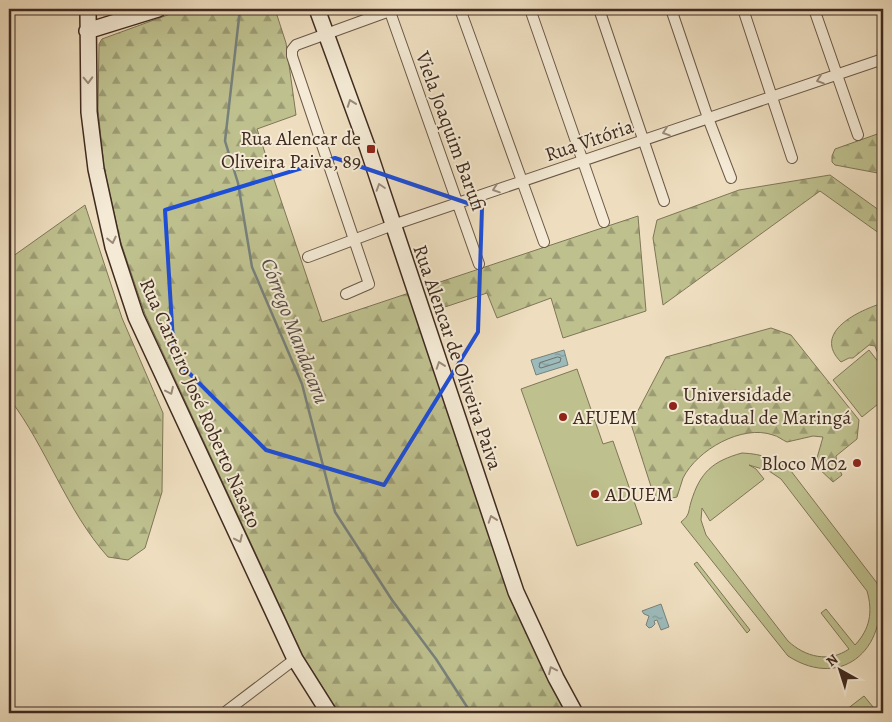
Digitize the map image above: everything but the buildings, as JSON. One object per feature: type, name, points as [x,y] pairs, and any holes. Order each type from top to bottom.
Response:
[{"type":"main road","name":"Rua Carteiro José Roberto Nasato","points":[[88,9],[89,112],[96,169],[113,247],[133,308],[295,659],[329,713]]},
{"type":"main road","points":[[87,31],[158,9]]},
{"type":"main road","name":"Rua Alencar de Oliveira Paiva","points":[[317,9],[368,149],[516,592],[556,678],[575,713]]},
{"type":"street","points":[[346,294],[369,284],[292,56],[292,50],[296,45],[391,9]]},
{"type":"street","name":"Viela Joaquim Barufi","points":[[391,9],[479,264]]},
{"type":"street","points":[[460,9],[544,242]]},
{"type":"street","points":[[530,9],[604,222]]},
{"type":"street","points":[[599,9],[664,201]]},
{"type":"street","points":[[671,9],[708,118],[731,178]]},
{"type":"street","points":[[742,9],[792,158]]},
{"type":"street","points":[[814,9],[858,135]]},
{"type":"street","name":"Rua Vitória","points":[[308,257],[458,202],[883,59]]},
{"type":"street","points":[[224,713],[295,659]]},
{"type":"highlighted area","points":[[335,158],[482,208],[478,332],[384,485],[266,450],[174,358],[165,210]]},
{"type":"green space","points":[[184,9],[275,9],[286,43],[296,115],[257,129],[322,322],[409,293],[568,713],[339,713],[303,656],[145,314],[120,240],[104,168],[98,109],[99,44],[102,39]]},
{"type":"green space","points":[[883,132],[883,174],[835,165],[832,162],[835,149]]},
{"type":"green space","points":[[830,175],[883,213],[883,236],[820,191],[663,305],[653,238],[657,220],[739,190]]},
{"type":"green space","points":[[85,205],[122,318],[163,413],[162,492],[145,548],[128,560],[108,557],[93,539],[68,499],[35,437],[9,398],[9,259]]},
{"type":"green space","points":[[638,216],[646,311],[563,338],[551,298],[497,318],[487,293],[436,310],[428,286]]},
{"type":"green space","points":[[883,303],[883,360],[879,357],[875,346],[869,345],[853,358],[841,362],[833,351],[832,341],[835,332],[852,317]]},
{"type":"green space","points":[[771,328],[791,335],[859,420],[857,439],[836,456],[842,475],[833,482],[815,465],[823,437],[813,436],[787,442],[773,435],[748,433],[722,442],[709,449],[699,458],[683,478],[677,497],[663,500],[655,499],[631,424],[666,357]]},
{"type":"green space","points":[[869,350],[883,368],[883,400],[862,417],[833,380]]},
{"type":"green space","points":[[577,369],[603,444],[613,441],[642,524],[577,546],[521,389]]},
{"type":"green space","points":[[742,453],[763,456],[774,460],[791,471],[877,583],[880,605],[877,626],[870,643],[859,656],[845,665],[828,668],[809,666],[788,656],[681,522],[687,515],[703,475],[715,464]],"holes":[[[749,465],[769,471],[781,479],[867,591],[870,606],[869,620],[864,633],[855,645],[826,609],[821,613],[849,649],[833,656],[825,657],[809,654],[788,641],[706,535],[701,520],[702,508],[710,521],[764,479],[756,469]]]},
{"type":"green space","points":[[697,562],[750,630],[747,633],[694,564]]},
{"type":"green space","points":[[864,696],[878,713],[842,713]]},
{"type":"water","name":"AFUEM","points":[[564,350],[568,365],[536,375],[531,360]]},
{"type":"water","points":[[661,604],[669,627],[661,630],[657,620],[649,628],[646,625],[649,616],[642,611]]},
{"type":"waterway","name":"Córrego Mandacaru","points":[[240,9],[225,141],[238,183],[252,267],[302,384],[335,512],[392,600],[436,659],[471,713]]},
{"type":"place","name":"Rua Alencar de Oliveira Paiva, 89","points":[[371,149]]},
{"type":"place","name":"Universidade Estadual de Maringá","points":[[673,406]]},
{"type":"place","name":"AFUEM","points":[[563,417]]},
{"type":"place","name":"Bloco M02","points":[[857,463]]},
{"type":"place","name":"ADUEM","points":[[595,494]]}]
